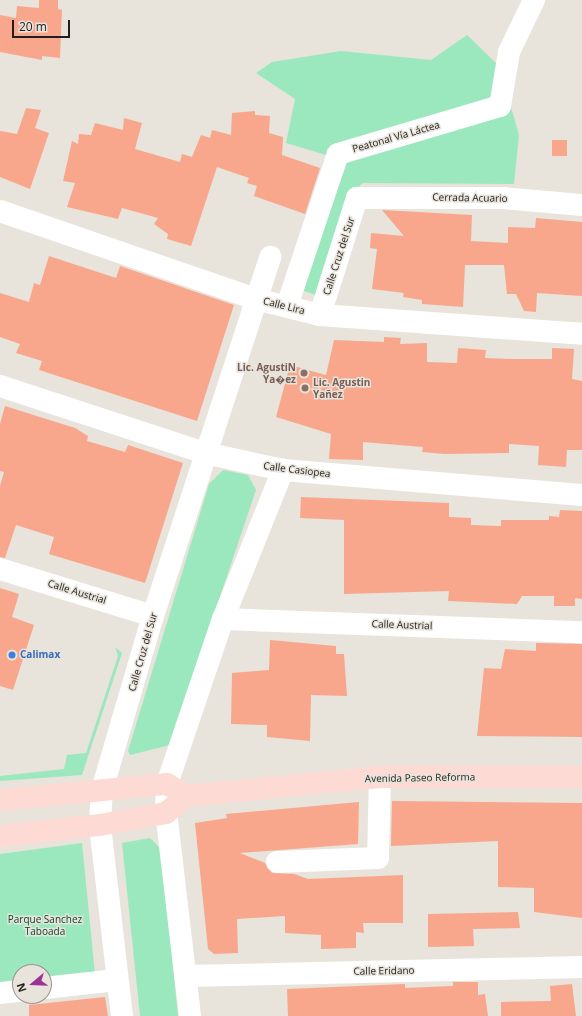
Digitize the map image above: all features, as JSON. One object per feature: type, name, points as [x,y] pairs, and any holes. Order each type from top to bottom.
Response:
[{"type":"main road","name":"Avenida Paseo Reforma","points":[[186,796],[380,778],[582,777]]},
{"type":"main road","points":[[0,800],[167,784],[186,796],[166,813],[100,825],[0,836]]},
{"type":"street","name":"Peatonal Vía Láctea","points":[[287,306],[338,154],[500,106],[509,52],[534,0]]},
{"type":"street","name":"Cerrada Acuario","points":[[357,198],[503,198],[582,205]]},
{"type":"street","name":"Calle Cruz del Sur","points":[[320,315],[357,198]]},
{"type":"street","name":"Calle Lira","points":[[0,211],[255,299],[320,315],[582,334]]},
{"type":"street","name":"Calle Cruz del Sur","points":[[122,1016],[100,825],[102,790],[153,616],[255,299],[270,257]]},
{"type":"street","name":"Calle Casiopea","points":[[0,386],[205,453],[283,470],[582,495]]},
{"type":"street","points":[[190,1016],[166,813],[167,784],[223,619],[283,470]]},
{"type":"street","name":"Calle Austrial","points":[[0,569],[153,616]]},
{"type":"street","name":"Calle Austrial","points":[[223,619],[582,632]]},
{"type":"street","points":[[277,862],[378,858],[380,778]]},
{"type":"street","name":"Calle Eridano","points":[[185,976],[582,967]]},
{"type":"street","points":[[52,987],[117,980]]},
{"type":"street","points":[[0,993],[12,992]]},
{"type":"green space","points":[[467,35],[499,66],[495,98],[327,149],[326,155],[286,143],[295,99],[256,73],[272,62],[341,51],[431,60]]},
{"type":"green space","points":[[511,107],[519,135],[514,184],[363,183],[352,192],[316,295],[301,290],[347,162]]},
{"type":"green space","points":[[223,470],[248,475],[256,490],[170,745],[130,755],[128,751],[209,484]]},
{"type":"green space","points":[[115,647],[122,653],[82,775],[0,781],[0,776],[64,769],[67,755],[86,753],[118,656]]},
{"type":"green space","points":[[150,838],[161,849],[178,1016],[140,1016],[122,843]]},
{"type":"green space","name":"Parque Sanchez Taboada","points":[[82,843],[95,974],[52,979],[52,964],[12,964],[12,983],[0,985],[0,854]]},
{"type":"building","points":[[39,0],[58,0],[58,9],[62,10],[60,58],[42,56],[42,60],[0,52],[0,15],[16,18],[17,6],[39,8]]},
{"type":"building","points":[[26,108],[41,110],[35,128],[49,133],[30,189],[0,177],[0,131],[17,134]]},
{"type":"building","points":[[255,111],[255,115],[270,116],[269,133],[283,137],[282,155],[320,168],[305,214],[254,196],[257,186],[247,183],[249,178],[217,167],[191,246],[167,239],[168,234],[154,224],[158,218],[122,208],[118,219],[67,207],[75,183],[63,181],[72,141],[78,144],[79,134],[91,135],[95,123],[123,130],[124,118],[142,123],[135,149],[180,162],[182,154],[192,157],[201,135],[210,138],[212,130],[231,135],[232,113]]},
{"type":"building","points":[[552,140],[567,140],[567,156],[552,156]]},
{"type":"building","points":[[382,210],[472,215],[471,241],[508,243],[508,227],[535,228],[536,218],[582,222],[582,296],[537,293],[536,312],[524,311],[516,294],[507,294],[504,265],[465,265],[463,307],[422,304],[422,300],[403,297],[404,293],[372,289],[377,249],[370,248],[371,233],[404,236]]},
{"type":"building","points":[[49,256],[116,278],[120,266],[234,305],[197,421],[39,370],[42,361],[16,353],[20,344],[0,337],[0,293],[29,302],[34,283],[40,285]]},
{"type":"building","points":[[384,337],[401,338],[400,344],[427,343],[427,362],[457,363],[458,348],[486,350],[485,358],[513,359],[552,359],[552,348],[574,349],[572,379],[582,381],[582,450],[567,450],[566,467],[538,465],[539,446],[509,444],[509,453],[444,454],[422,452],[423,447],[363,442],[363,460],[329,459],[331,434],[276,417],[290,365],[326,375],[334,340],[384,342]]},
{"type":"building","points":[[5,406],[75,428],[88,436],[87,441],[125,452],[128,445],[183,463],[145,583],[49,554],[54,537],[16,525],[5,558],[0,557],[0,486],[4,472],[0,471],[0,424]]},
{"type":"building","points":[[301,497],[449,503],[449,517],[471,518],[471,525],[501,526],[501,520],[549,520],[549,516],[559,517],[560,510],[582,511],[582,599],[575,598],[575,606],[554,606],[554,596],[522,596],[517,604],[448,601],[449,591],[344,594],[344,520],[300,518]]},
{"type":"building","name":"Calimax","points":[[0,588],[19,594],[12,617],[34,625],[13,690],[0,686]]},
{"type":"building","points":[[270,640],[336,646],[336,654],[344,654],[347,696],[311,695],[310,741],[267,737],[267,725],[231,724],[232,673],[269,670]]},
{"type":"building","points":[[536,643],[582,644],[582,737],[477,736],[484,668],[501,669],[505,649],[536,651]]},
{"type":"building","points":[[392,801],[582,803],[582,918],[534,912],[534,888],[498,887],[498,841],[391,846]]},
{"type":"building","points":[[359,802],[358,844],[240,853],[265,863],[272,873],[294,874],[308,879],[403,875],[403,923],[363,923],[364,933],[356,932],[356,948],[321,949],[321,935],[285,933],[285,916],[237,919],[238,953],[214,954],[208,949],[195,823],[227,818],[226,814]]},
{"type":"building","points":[[518,912],[520,928],[473,929],[474,946],[428,947],[428,914]]},
{"type":"building","points":[[453,982],[478,982],[478,995],[485,994],[488,1016],[288,1016],[287,989],[405,984],[405,988],[453,986]]},
{"type":"building","points":[[572,984],[576,1016],[501,1016],[501,1002],[551,1001],[550,986]]},
{"type":"building","points":[[105,997],[108,1016],[29,1016],[29,1005],[52,1004],[52,1003]]},
{"type":"place","name":"Lic. AgustiN Ya�ez","points":[[304,373]]},
{"type":"place","name":"Lic. Agustin Yañez","points":[[305,388]]},
{"type":"place","name":"Calimax","points":[[12,655]]}]
